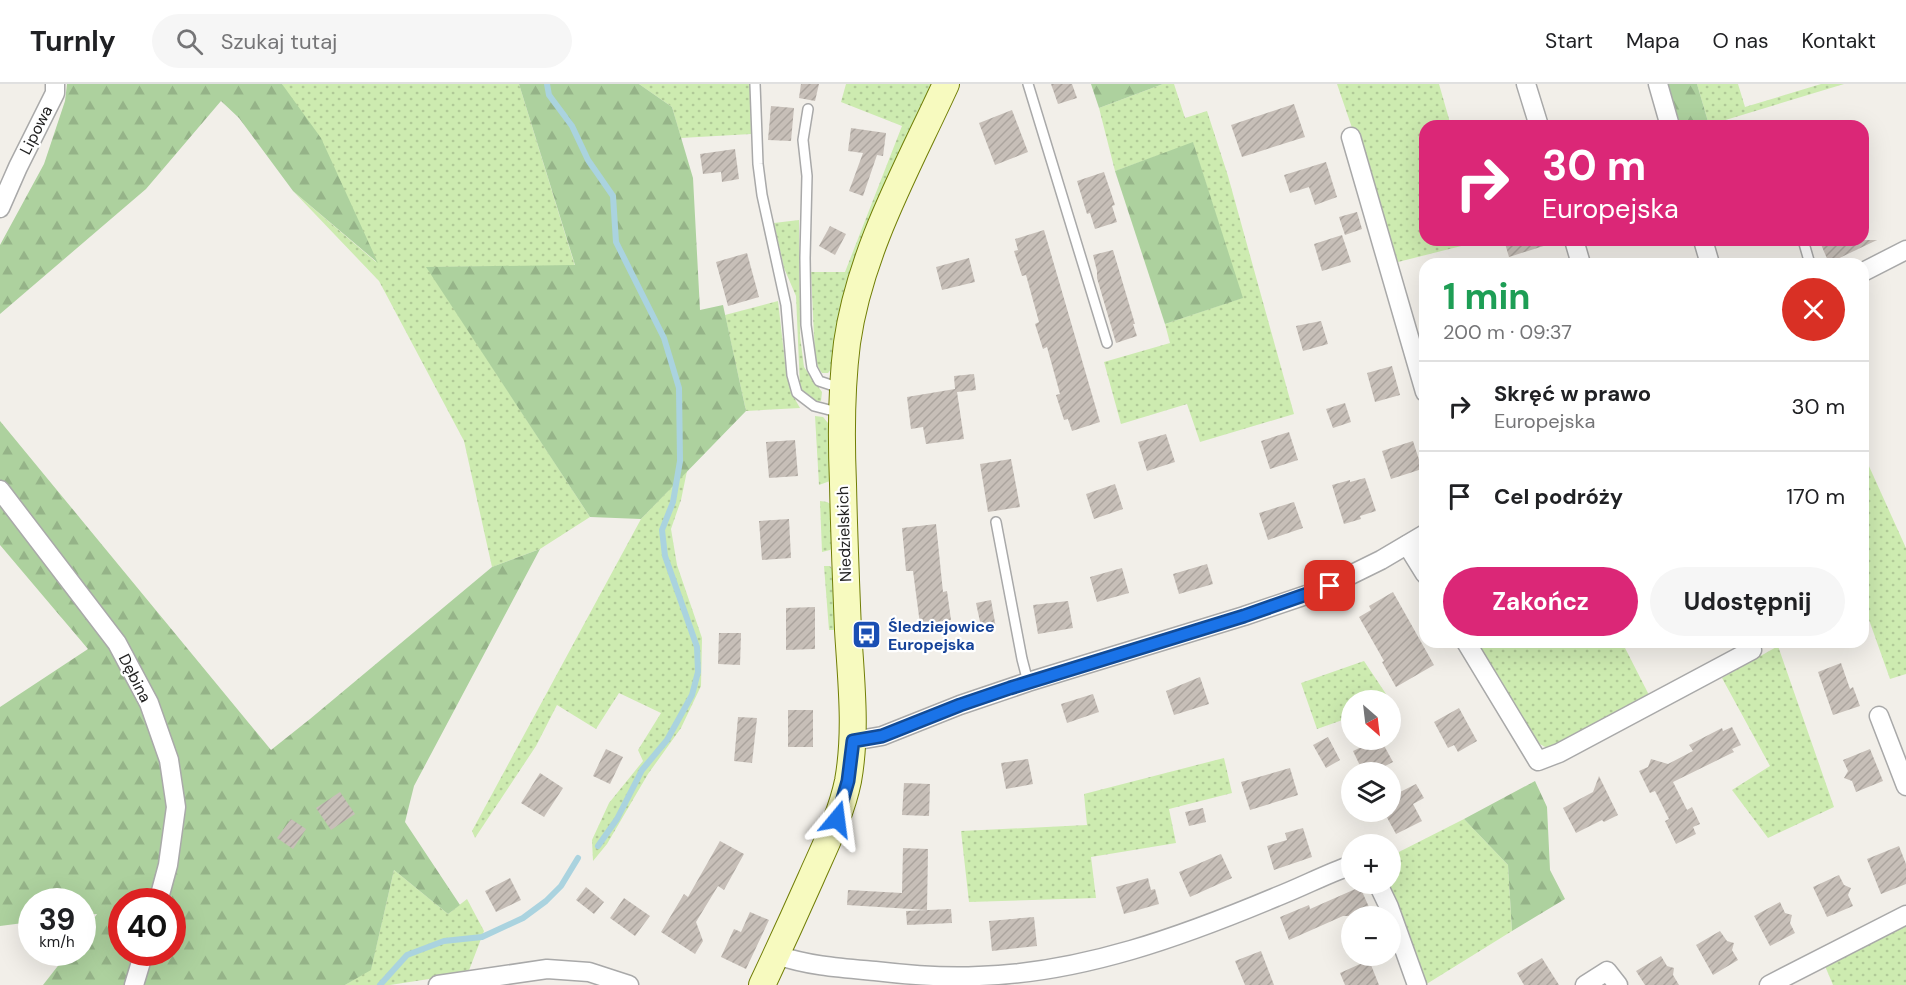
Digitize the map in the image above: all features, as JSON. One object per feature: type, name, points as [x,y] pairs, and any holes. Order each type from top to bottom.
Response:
[{"type":"street","name":"Lipowa","points":[[0,208],[18,166],[55,93],[55,84]]},
{"type":"street","name":"Niedzielskich","points":[[762,985],[837,819],[848,781],[853,741],[853,712],[844,556],[841,401],[847,341],[857,293],[867,263],[898,186],[946,84]]},
{"type":"street","points":[[1526,84],[1537,120]]},
{"type":"street","points":[[1658,84],[1668,120]]},
{"type":"street","points":[[1351,137],[1419,371]]},
{"type":"street","points":[[1869,269],[1906,250]]},
{"type":"street","name":"Dębina","points":[[0,490],[117,643],[149,703],[169,760],[176,807],[168,865],[162,888]]},
{"type":"street","points":[[853,741],[882,736],[960,705],[1028,682],[1318,591],[1341,581],[1419,538]]},
{"type":"street","points":[[1407,545],[1419,564]]},
{"type":"street","points":[[1470,648],[1538,760],[1559,753],[1752,650]]},
{"type":"street","points":[[1879,716],[1906,786]]},
{"type":"street","points":[[777,955],[801,963],[897,974],[979,976],[1050,969],[1112,955],[1206,925],[1341,870]]},
{"type":"street","points":[[1383,894],[1417,985]]},
{"type":"street","points":[[1769,985],[1906,915]]},
{"type":"street","points":[[134,985],[140,966]]},
{"type":"street","points":[[438,985],[548,969],[589,972],[629,985]]},
{"type":"street","points":[[1585,985],[1607,971],[1618,985]]},
{"type":"lane","points":[[755,84],[758,164],[762,195],[786,305],[792,375],[797,393],[814,406],[841,401]]},
{"type":"lane","points":[[1028,84],[1107,343]]},
{"type":"lane","points":[[808,109],[803,140],[807,176],[806,325],[812,368],[819,381],[841,401]]},
{"type":"lane","points":[[996,522],[1028,682]]},
{"type":"green space","points":[[67,84],[282,84],[321,138],[378,263],[293,191],[239,118],[221,101],[146,189],[0,314],[0,245],[44,164],[65,101]]},
{"type":"green space","points":[[282,84],[519,84],[575,266],[427,267],[590,517],[540,549],[492,567],[464,441],[379,281],[293,191],[376,262]]},
{"type":"green space","points":[[519,84],[639,84],[672,107],[693,178],[700,310],[723,305],[746,411],[641,519],[590,517],[426,267],[575,265]]},
{"type":"green space","points":[[639,84],[750,84],[751,134],[681,138],[672,107]]},
{"type":"green space","points":[[846,84],[935,84],[832,368],[828,373],[822,373],[815,357],[811,272],[845,272],[902,126],[841,102]]},
{"type":"green space","points":[[1091,84],[1163,84],[1099,108]]},
{"type":"green space","points":[[1163,84],[1174,84],[1185,118],[1207,111],[1228,176],[1294,414],[1200,442],[1187,404],[1121,424],[1104,362],[1170,343],[1165,324],[1242,298],[1193,143],[1115,171],[1099,108]]},
{"type":"green space","points":[[1337,84],[1439,84],[1449,120],[1419,120],[1419,246],[1461,246],[1398,262]]},
{"type":"green space","points":[[1664,84],[1697,84],[1708,120],[1673,120]]},
{"type":"green space","points":[[1697,84],[1738,84],[1745,107],[1821,84],[1844,84],[1725,120],[1708,120]]},
{"type":"green space","points":[[1193,142],[1243,298],[1165,324],[1115,171]]},
{"type":"green space","points":[[799,220],[800,336],[804,367],[822,392],[821,401],[815,402],[807,397],[800,387],[796,296],[784,268],[774,223]]},
{"type":"green space","points":[[778,301],[791,392],[800,408],[746,411],[725,315]]},
{"type":"green space","points":[[815,416],[823,417],[828,423],[830,481],[819,485]]},
{"type":"green space","points":[[0,421],[271,750],[492,567],[540,549],[414,786],[405,822],[460,905],[448,914],[394,870],[371,970],[345,985],[43,985],[58,966],[96,966],[96,888],[18,888],[18,924],[0,926],[0,707],[88,649],[0,545]]},
{"type":"green space","points":[[1869,466],[1906,548],[1906,674],[1890,679],[1869,620]]},
{"type":"green space","points":[[687,471],[681,500],[671,529],[677,565],[702,638],[701,686],[681,728],[648,774],[607,844],[593,861],[592,840],[609,803],[643,761],[638,750],[661,713],[619,693],[596,729],[557,705],[536,746],[475,838],[472,831],[641,519]]},
{"type":"green space","points":[[820,501],[832,505],[833,547],[822,552]]},
{"type":"green space","points":[[824,566],[830,566],[834,571],[837,630],[829,630]]},
{"type":"green space","points":[[1479,648],[1625,648],[1650,697],[1557,747],[1547,748],[1538,743]]},
{"type":"green space","points":[[1774,648],[1779,648],[1834,807],[1768,838],[1732,790],[1770,766],[1722,678]]},
{"type":"green space","points":[[1364,661],[1383,690],[1341,690],[1341,721],[1317,729],[1301,683]]},
{"type":"green space","points":[[1224,758],[1232,793],[1169,809],[1176,843],[1091,857],[1096,898],[969,902],[961,831],[1087,825],[1084,794]]},
{"type":"green space","points":[[1535,781],[1547,807],[1550,870],[1565,899],[1512,931],[1508,865],[1464,819]]},
{"type":"green space","points":[[1464,819],[1508,865],[1512,931],[1425,985],[1401,924],[1401,906],[1394,906],[1389,894],[1401,894],[1401,851]]},
{"type":"green space","points":[[394,870],[448,914],[467,899],[484,931],[468,973],[390,985],[345,985],[371,969]]},
{"type":"green space","points":[[1906,926],[1906,985],[1833,985],[1825,966]]},
{"type":"building","points":[[801,84],[819,84],[815,101],[799,98]]},
{"type":"building","points":[[1051,84],[1072,84],[1077,98],[1058,104]]},
{"type":"building","points":[[1294,104],[1305,137],[1242,157],[1231,125]]},
{"type":"building","points":[[771,106],[794,108],[791,141],[768,140]]},
{"type":"building","points":[[1012,110],[1028,152],[995,165],[979,123]]},
{"type":"building","points":[[851,128],[886,133],[883,156],[877,155],[863,196],[849,191],[863,153],[848,151]]},
{"type":"building","points":[[735,149],[739,179],[722,182],[721,172],[703,174],[700,154]]},
{"type":"building","points":[[1326,162],[1337,197],[1315,205],[1309,187],[1290,193],[1284,175]]},
{"type":"building","points":[[1104,172],[1115,205],[1112,206],[1117,222],[1095,229],[1090,213],[1087,214],[1077,181]]},
{"type":"building","points":[[1357,212],[1362,229],[1345,235],[1339,217]]},
{"type":"building","points":[[830,226],[846,234],[835,255],[819,246]]},
{"type":"building","points":[[1044,230],[1100,422],[1072,431],[1068,419],[1064,420],[1056,395],[1060,394],[1047,347],[1043,349],[1035,324],[1039,322],[1026,275],[1022,276],[1014,251],[1018,250],[1015,239]]},
{"type":"building","points":[[1342,235],[1351,262],[1322,271],[1314,244]]},
{"type":"building","points":[[1506,246],[1544,246],[1509,257]]},
{"type":"building","points":[[1822,246],[1864,246],[1839,258],[1827,258]]},
{"type":"building","points":[[1113,250],[1137,336],[1116,343],[1097,278],[1093,255]]},
{"type":"building","points":[[747,253],[759,297],[728,306],[716,262]]},
{"type":"building","points":[[969,258],[975,282],[942,290],[936,267]]},
{"type":"building","points":[[1321,321],[1328,344],[1303,351],[1296,326]]},
{"type":"building","points":[[1392,366],[1400,395],[1375,402],[1367,373]]},
{"type":"building","points":[[974,374],[976,390],[957,392],[964,439],[926,444],[923,427],[911,429],[907,397],[955,389],[954,376]]},
{"type":"building","points":[[1345,403],[1351,422],[1333,428],[1326,409]]},
{"type":"building","points":[[1289,432],[1298,460],[1270,469],[1261,441]]},
{"type":"building","points":[[1166,434],[1175,462],[1147,471],[1138,442]]},
{"type":"building","points":[[795,440],[798,476],[769,478],[766,442]]},
{"type":"building","points":[[1413,441],[1419,460],[1419,470],[1391,479],[1382,451]]},
{"type":"building","points":[[1011,459],[1020,507],[988,512],[980,464]]},
{"type":"building","points":[[1365,478],[1376,511],[1344,524],[1332,485]]},
{"type":"building","points":[[1115,484],[1123,509],[1094,519],[1086,494]]},
{"type":"building","points":[[1294,502],[1303,528],[1268,540],[1259,513]]},
{"type":"building","points":[[789,519],[791,558],[762,560],[759,521]]},
{"type":"building","points":[[936,524],[943,592],[947,591],[951,620],[920,624],[913,571],[906,571],[902,528]]},
{"type":"building","points":[[1207,564],[1213,584],[1179,594],[1173,574]]},
{"type":"building","points":[[1122,568],[1129,593],[1097,602],[1090,577]]},
{"type":"building","points":[[1393,592],[1419,638],[1419,648],[1424,648],[1434,665],[1396,687],[1359,617],[1371,610],[1369,606]]},
{"type":"building","points":[[991,600],[996,628],[982,631],[976,603]]},
{"type":"building","points":[[1068,601],[1073,628],[1038,634],[1033,605]]},
{"type":"building","points":[[815,607],[815,649],[786,650],[786,608]]},
{"type":"building","points":[[719,633],[741,633],[740,665],[718,664]]},
{"type":"building","points":[[1841,663],[1850,689],[1853,687],[1860,706],[1833,715],[1818,672]]},
{"type":"building","points":[[1200,677],[1209,704],[1174,715],[1166,691]]},
{"type":"building","points":[[1093,694],[1099,712],[1067,723],[1061,704]]},
{"type":"building","points":[[1459,708],[1477,741],[1458,752],[1454,745],[1448,748],[1434,722]]},
{"type":"building","points":[[788,710],[813,710],[813,747],[788,747]]},
{"type":"building","points":[[738,717],[757,718],[752,763],[734,761]]},
{"type":"building","points":[[1732,727],[1741,745],[1732,749],[1734,752],[1673,782],[1687,810],[1692,807],[1700,824],[1693,827],[1696,834],[1676,844],[1665,821],[1669,819],[1655,791],[1650,793],[1639,771],[1648,767],[1651,759],[1668,764],[1693,751],[1689,745],[1722,728],[1723,731]]},
{"type":"building","points":[[1328,737],[1340,760],[1326,768],[1313,745]]},
{"type":"building","points":[[606,749],[623,757],[610,784],[593,776]]},
{"type":"building","points":[[1870,749],[1883,781],[1856,792],[1852,781],[1844,778],[1848,771],[1843,760]]},
{"type":"building","points":[[1386,750],[1393,762],[1358,762],[1353,751]]},
{"type":"building","points":[[1028,759],[1033,784],[1006,789],[1001,763]]},
{"type":"building","points":[[1290,768],[1298,795],[1250,810],[1241,782]]},
{"type":"building","points":[[540,773],[563,788],[544,817],[521,803]]},
{"type":"building","points":[[1599,776],[1618,815],[1576,833],[1563,808],[1593,792]]},
{"type":"building","points":[[904,783],[930,784],[929,816],[902,815]]},
{"type":"building","points":[[1416,784],[1424,798],[1413,804],[1422,821],[1396,834],[1389,822],[1401,822],[1401,792]]},
{"type":"building","points":[[340,792],[355,814],[331,830],[316,808]]},
{"type":"building","points":[[1203,808],[1206,822],[1189,826],[1185,812]]},
{"type":"building","points":[[291,819],[306,829],[293,849],[277,838]]},
{"type":"building","points":[[1303,828],[1312,857],[1274,870],[1267,846],[1287,840],[1285,833]]},
{"type":"building","points":[[720,841],[744,854],[724,890],[718,886],[696,922],[703,941],[695,954],[661,932],[684,894],[688,897]]},
{"type":"building","points":[[1899,846],[1906,864],[1906,884],[1881,894],[1867,859]]},
{"type":"building","points":[[903,848],[928,849],[927,910],[847,905],[848,890],[902,893]]},
{"type":"building","points":[[1221,854],[1232,878],[1190,897],[1179,872]]},
{"type":"building","points":[[1839,875],[1844,885],[1851,888],[1848,895],[1853,906],[1827,917],[1813,887]]},
{"type":"building","points":[[510,878],[521,900],[496,912],[485,891]]},
{"type":"building","points":[[1148,878],[1151,890],[1155,889],[1159,904],[1124,914],[1116,887]]},
{"type":"building","points":[[586,887],[604,902],[594,914],[576,900]]},
{"type":"building","points":[[1344,894],[1363,894],[1369,906],[1341,906],[1341,917],[1289,940],[1280,917],[1309,905],[1310,909]]},
{"type":"building","points":[[624,898],[650,916],[635,936],[610,918]]},
{"type":"building","points":[[1780,902],[1785,913],[1792,915],[1790,923],[1795,933],[1770,946],[1754,916]]},
{"type":"building","points":[[951,909],[952,923],[907,925],[906,911]]},
{"type":"building","points":[[750,912],[769,920],[746,969],[721,957],[734,929],[741,932]]},
{"type":"building","points":[[1034,917],[1037,946],[992,951],[989,921]]},
{"type":"building","points":[[1720,931],[1727,941],[1734,943],[1732,950],[1738,960],[1713,975],[1696,945]]},
{"type":"building","points":[[1261,951],[1274,985],[1245,985],[1235,961]]},
{"type":"building","points":[[1661,956],[1667,966],[1674,968],[1673,975],[1679,985],[1645,985],[1636,971]]},
{"type":"building","points":[[1542,958],[1559,985],[1524,985],[1517,973]]},
{"type":"building","points":[[1356,966],[1371,966],[1379,985],[1345,985],[1340,973]]},
{"type":"waterway","points":[[547,84],[549,95],[572,126],[588,160],[613,196],[616,242],[664,338],[679,388],[680,461],[673,502],[662,530],[665,556],[697,647],[698,672],[692,695],[667,740],[642,770],[617,819],[598,846]]},
{"type":"waterway","points":[[380,985],[407,955],[444,941],[482,937],[523,918],[546,901],[561,886],[578,858]]},
{"type":"place","name":"Śledziejowice Europejska","points":[[867,635]]},
{"type":"route","points":[[837,819],[848,781],[853,741],[882,736],[1010,688],[1244,616],[1330,586]]}]
